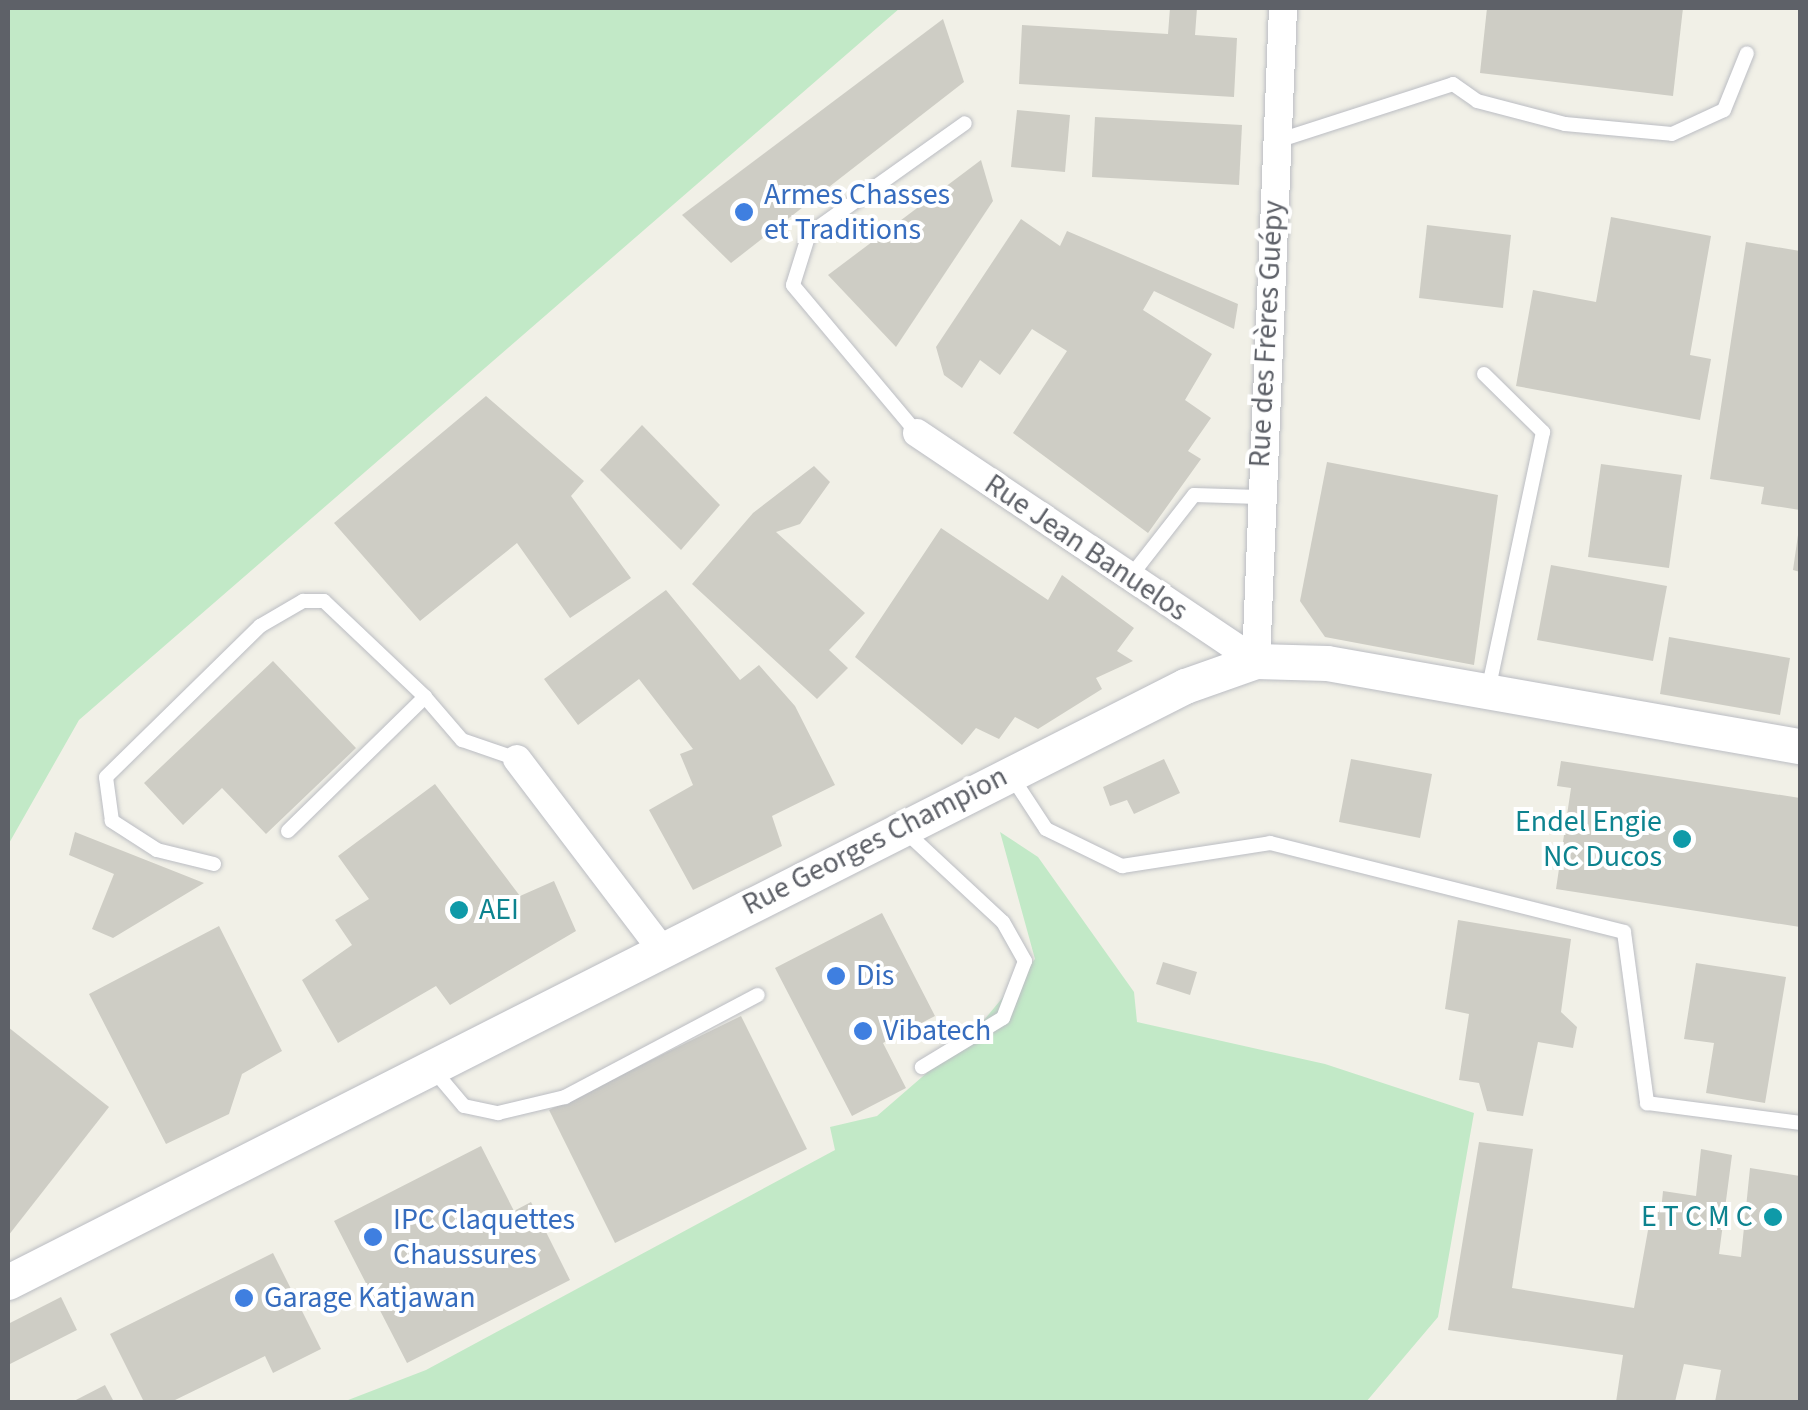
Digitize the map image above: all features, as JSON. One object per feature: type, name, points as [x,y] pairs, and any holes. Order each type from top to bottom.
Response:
[{"type":"street","name":"Rue des Frères Guépy","points":[[1256,662],[1283,8]]},
{"type":"street","name":"Rue Jean Banuelos","points":[[917,433],[1256,662]]},
{"type":"street","name":"Rue Georges Champion","points":[[8,1282],[1185,686],[1256,662],[1328,663],[1800,746]]},
{"type":"street","points":[[517,759],[661,949]]},
{"type":"lane","points":[[1277,141],[1453,84],[1477,101],[1566,124],[1672,134],[1724,110],[1747,52]]},
{"type":"lane","points":[[917,433],[793,285],[809,234],[964,123]]},
{"type":"lane","points":[[1484,374],[1543,432],[1487,691]]},
{"type":"lane","points":[[1129,578],[1194,495],[1260,497]]},
{"type":"lane","points":[[214,864],[157,850],[112,821],[106,777],[260,626],[303,601],[324,602],[425,698],[462,740],[517,759]]},
{"type":"lane","points":[[288,832],[425,698]]},
{"type":"lane","points":[[1010,774],[1046,829],[1122,866],[1270,843],[1624,932],[1647,1103],[1800,1124]]},
{"type":"lane","points":[[902,828],[1003,922],[1025,961],[1003,1018],[922,1067]]},
{"type":"lane","points":[[430,1067],[464,1106],[498,1113],[565,1098],[758,995]]},
{"type":"green space","points":[[8,8],[900,8],[79,720],[8,845]]},
{"type":"green space","points":[[1000,832],[1038,857],[1134,992],[1137,1022],[1325,1064],[1474,1113],[1438,1317],[1366,1402],[343,1402],[426,1370],[835,1150],[830,1127],[877,1116],[974,1032],[1035,959]]},
{"type":"building","points":[[1170,8],[1197,8],[1195,35],[1237,38],[1234,97],[1019,84],[1022,25],[1168,34]]},
{"type":"building","points":[[1487,8],[1683,8],[1673,96],[1480,73]]},
{"type":"building","points":[[943,19],[964,82],[731,263],[682,215]]},
{"type":"building","points":[[1017,110],[1070,115],[1065,172],[1011,167]]},
{"type":"building","points":[[1095,117],[1242,125],[1239,185],[1092,177]]},
{"type":"building","points":[[981,160],[993,201],[896,347],[828,275]]},
{"type":"building","points":[[1611,217],[1711,236],[1690,355],[1711,359],[1700,420],[1516,386],[1533,290],[1596,302]]},
{"type":"building","points":[[1021,219],[1060,246],[1067,231],[1238,304],[1234,329],[1154,291],[1143,310],[1212,354],[1185,400],[1211,418],[1188,451],[1201,459],[1148,533],[1013,433],[1067,351],[1032,329],[1000,375],[980,360],[962,388],[944,375],[936,347]]},
{"type":"building","points":[[1427,225],[1511,235],[1503,308],[1419,298]]},
{"type":"building","points":[[1746,242],[1800,251],[1800,510],[1761,504],[1764,487],[1710,479]]},
{"type":"building","points":[[486,396],[584,481],[571,496],[631,578],[570,618],[517,543],[420,621],[334,523]]},
{"type":"building","points":[[642,425],[720,505],[681,550],[600,470]]},
{"type":"building","points":[[1327,462],[1498,495],[1474,665],[1325,637],[1300,601]]},
{"type":"building","points":[[1601,464],[1682,475],[1669,568],[1588,557]]},
{"type":"building","points":[[814,466],[830,482],[800,524],[776,532],[865,613],[829,650],[848,668],[817,699],[692,584],[753,513]]},
{"type":"building","points":[[941,528],[1048,600],[1062,575],[1134,628],[1117,651],[1133,661],[1096,678],[1102,689],[1038,729],[1015,717],[999,739],[976,728],[962,745],[855,657]]},
{"type":"building","points":[[1800,535],[1800,572],[1793,570]]},
{"type":"building","points":[[1551,565],[1667,586],[1653,661],[1537,640]]},
{"type":"building","points":[[666,590],[740,680],[759,665],[795,706],[835,785],[772,816],[782,846],[693,890],[649,810],[693,785],[680,754],[693,749],[639,679],[578,725],[544,679]]},
{"type":"building","points":[[1669,637],[1790,658],[1780,715],[1660,694]]},
{"type":"building","points":[[273,661],[356,748],[266,834],[222,788],[183,825],[144,783]]},
{"type":"building","points":[[1164,759],[1180,793],[1134,814],[1127,800],[1110,806],[1103,787]]},
{"type":"building","name":"Endel Engie NC Ducos","points":[[1351,759],[1432,774],[1420,838],[1339,822]]},
{"type":"building","name":"Endel Engie NC Ducos","points":[[1561,761],[1800,798],[1800,927],[1556,889],[1571,788],[1557,786]]},
{"type":"building","name":"AEI","points":[[435,784],[520,896],[554,881],[576,931],[450,1005],[436,986],[338,1043],[302,980],[352,945],[335,920],[369,899],[338,856]]},
{"type":"building","points":[[75,832],[204,883],[113,938],[92,929],[114,874],[69,855]]},
{"type":"building","points":[[882,913],[935,1016],[883,1043],[906,1088],[852,1116],[775,968]]},
{"type":"building","name":"Endel Engie NC Ducos","points":[[1458,920],[1571,939],[1561,1012],[1577,1027],[1573,1048],[1538,1042],[1523,1116],[1487,1111],[1479,1083],[1459,1080],[1469,1014],[1445,1009]]},
{"type":"building","points":[[219,926],[282,1051],[242,1074],[229,1114],[166,1144],[89,994]]},
{"type":"building","points":[[1163,962],[1197,972],[1190,995],[1156,984]]},
{"type":"building","points":[[1696,963],[1786,977],[1765,1103],[1706,1093],[1714,1043],[1684,1039]]},
{"type":"building","points":[[741,1016],[807,1149],[615,1243],[549,1110]]},
{"type":"building","points":[[8,1027],[109,1107],[8,1236]]},
{"type":"building","points":[[1479,1142],[1533,1149],[1512,1288],[1634,1308],[1652,1208],[1661,1211],[1663,1191],[1696,1196],[1701,1149],[1732,1155],[1719,1254],[1741,1257],[1750,1168],[1800,1176],[1800,1402],[1715,1402],[1721,1370],[1684,1364],[1675,1402],[1616,1402],[1623,1355],[1448,1330]]},
{"type":"building","points":[[481,1146],[514,1211],[531,1202],[570,1280],[407,1363],[334,1221]]},
{"type":"building","points":[[273,1253],[321,1349],[273,1373],[265,1356],[171,1402],[144,1402],[110,1334]]},
{"type":"building","points":[[61,1297],[77,1330],[8,1365],[8,1324]]},
{"type":"building","points":[[105,1385],[114,1402],[72,1402]]},
{"type":"place","name":"Armes Chasses et Traditions","points":[[744,212]]},
{"type":"place","name":"Endel Engie NC Ducos","points":[[1682,839]]},
{"type":"place","name":"AEI","points":[[459,910]]},
{"type":"place","name":"Dis","points":[[836,976]]},
{"type":"place","name":"Vibatech","points":[[863,1031]]},
{"type":"place","name":"E T C M C","points":[[1773,1217]]},
{"type":"place","name":"IPC Claquettes Chaussures","points":[[373,1237]]},
{"type":"place","name":"Garage Katjawan","points":[[244,1298]]}]
